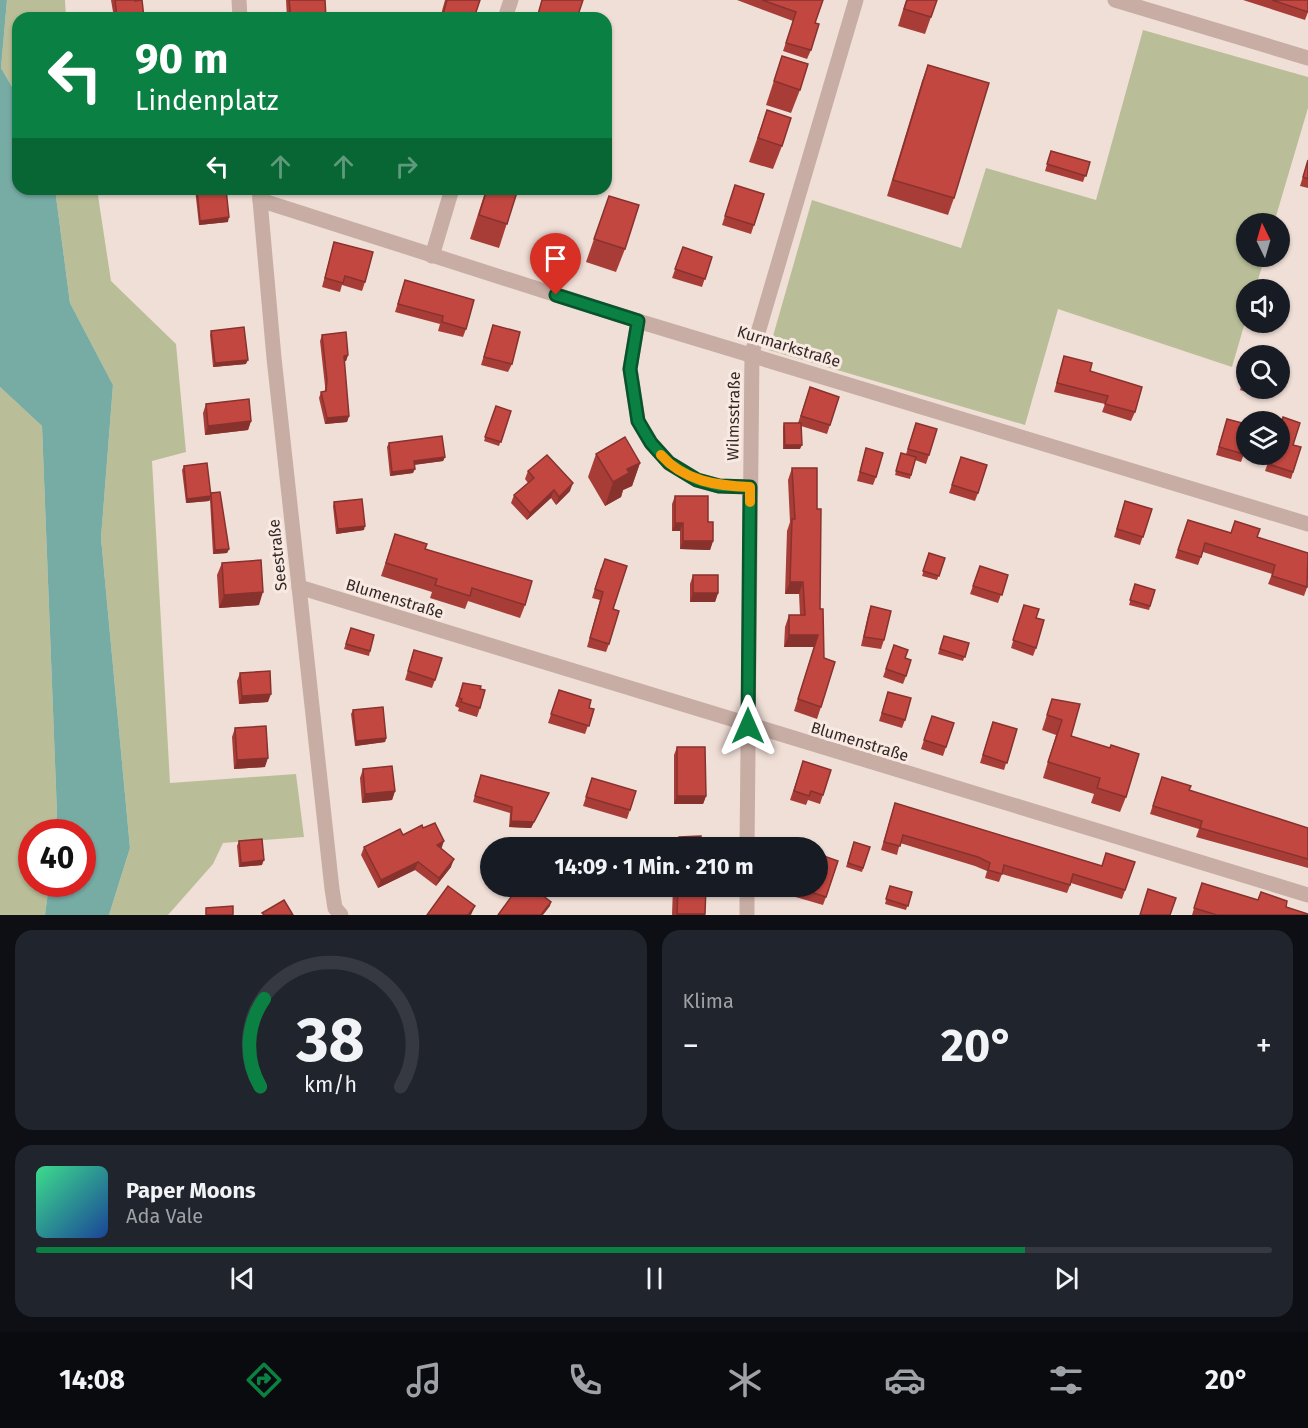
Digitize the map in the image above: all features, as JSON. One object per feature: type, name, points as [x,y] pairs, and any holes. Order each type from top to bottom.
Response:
[{"type":"street","name":"Wilmsstraße","points":[[747,837],[752,353],[856,0]]},
{"type":"street","points":[[1115,0],[1308,58]]},
{"type":"street","name":"Kurmarkstraße","points":[[259,195],[432,256],[638,321],[752,353],[1308,524]]},
{"type":"street","name":"Seestraße","points":[[259,195],[298,587],[332,889],[335,908],[341,915]]},
{"type":"street","points":[[432,256],[450,195]]},
{"type":"street","points":[[638,321],[630,369],[638,421],[651,443],[669,463],[697,480],[719,486],[750,487]]},
{"type":"street","name":"Blumenstraße","points":[[298,587],[1308,895]]},
{"type":"street","points":[[747,897],[747,915]]},
{"type":"green space","points":[[7,0],[65,0],[66,12],[12,12],[12,87],[1,68]]},
{"type":"green space","points":[[1143,30],[1308,77],[1308,108],[1277,213],[1236,213],[1236,267],[1262,267],[1258,279],[1236,279],[1236,333],[1242,333],[1238,345],[1236,345],[1232,367],[1058,309],[1025,425],[769,350],[812,200],[961,248],[986,168],[1096,200]]},
{"type":"green space","points":[[56,195],[98,195],[111,281],[176,344],[186,452],[152,461],[170,783],[296,774],[304,837],[223,843],[213,864],[168,915],[109,915],[130,848],[101,538],[113,385],[70,303]]},
{"type":"green space","points":[[0,387],[42,426],[57,814],[56,819],[18,819],[18,897],[47,897],[45,915],[0,915]]},
{"type":"water","points":[[0,0],[7,0],[1,68],[12,87],[12,195],[56,195],[70,303],[113,385],[101,538],[130,848],[109,915],[45,915],[47,897],[96,897],[96,819],[56,819],[42,426],[0,387]]},
{"type":"building","points":[[115,0],[142,0],[143,12],[116,12]]},
{"type":"building","points":[[289,0],[325,0],[326,12],[290,12]]},
{"type":"building","points":[[447,0],[480,0],[476,12],[444,12]]},
{"type":"building","points":[[542,0],[583,0],[579,12],[539,12]]},
{"type":"building","points":[[762,0],[823,0],[815,23],[819,24],[811,50],[786,43],[796,12]]},
{"type":"building","points":[[907,0],[937,0],[931,17],[904,9]]},
{"type":"building","points":[[1272,0],[1308,0],[1308,12]]},
{"type":"building","points":[[782,56],[808,64],[800,90],[774,81]]},
{"type":"building","points":[[928,65],[989,83],[954,198],[893,180]]},
{"type":"building","points":[[767,110],[791,118],[782,146],[758,138]]},
{"type":"building","points":[[1051,151],[1090,162],[1086,176],[1047,164]]},
{"type":"building","points":[[1308,160],[1308,179],[1303,177]]},
{"type":"building","points":[[735,185],[764,194],[754,225],[725,216]]},
{"type":"building","points":[[198,195],[227,195],[229,217],[200,221]]},
{"type":"building","points":[[485,195],[516,195],[507,224],[479,215]]},
{"type":"building","points":[[609,196],[639,205],[625,249],[594,239]]},
{"type":"building","points":[[334,242],[373,252],[365,282],[345,276],[343,283],[325,278]]},
{"type":"building","points":[[683,247],[712,257],[705,279],[675,269]]},
{"type":"building","points":[[405,280],[474,300],[466,329],[442,322],[443,316],[398,304]]},
{"type":"building","points":[[493,325],[520,332],[512,364],[484,357]]},
{"type":"building","points":[[244,327],[248,360],[215,363],[211,331]]},
{"type":"building","points":[[346,332],[348,355],[344,356],[349,416],[327,418],[321,392],[326,391],[327,380],[322,335]]},
{"type":"building","points":[[1064,356],[1092,363],[1090,371],[1142,387],[1135,412],[1105,404],[1108,396],[1057,383]]},
{"type":"building","points":[[810,387],[839,397],[830,425],[801,416]]},
{"type":"building","points":[[249,399],[251,421],[208,426],[206,404]]},
{"type":"building","points":[[496,406],[511,411],[501,442],[485,437]]},
{"type":"building","points":[[1227,419],[1236,421],[1236,452],[1219,447]]},
{"type":"building","points":[[1290,419],[1300,423],[1293,445],[1301,447],[1293,472],[1271,465],[1290,465]]},
{"type":"building","points":[[784,423],[801,423],[802,445],[785,445]]},
{"type":"building","points":[[916,423],[937,429],[929,455],[908,449]]},
{"type":"building","points":[[442,436],[445,457],[414,461],[415,469],[392,472],[389,443]]},
{"type":"building","points":[[625,437],[640,463],[627,469],[629,473],[613,482],[596,454]]},
{"type":"building","points":[[866,448],[883,453],[876,477],[860,472]]},
{"type":"building","points":[[901,453],[916,457],[911,475],[896,471]]},
{"type":"building","points":[[547,455],[573,483],[559,497],[554,490],[530,513],[514,495],[534,478],[528,471]]},
{"type":"building","points":[[961,457],[987,465],[978,493],[952,485]]},
{"type":"building","points":[[207,463],[211,496],[187,499],[184,466]]},
{"type":"building","points":[[792,468],[817,468],[817,509],[821,509],[820,609],[823,609],[824,658],[835,662],[821,707],[798,699],[818,635],[789,635],[789,615],[805,615],[803,582],[790,582],[792,519],[795,519]]},
{"type":"building","points":[[220,492],[229,549],[215,550],[211,493]]},
{"type":"building","points":[[675,496],[708,496],[708,522],[713,522],[713,541],[683,541],[683,523],[675,523]]},
{"type":"building","points":[[362,499],[365,526],[338,529],[334,502]]},
{"type":"building","points":[[1125,501],[1152,509],[1143,537],[1117,529]]},
{"type":"building","points":[[1188,520],[1231,533],[1235,521],[1260,529],[1257,537],[1308,553],[1307,587],[1272,576],[1275,565],[1205,543],[1201,557],[1178,550]]},
{"type":"building","points":[[395,534],[427,544],[425,549],[532,581],[525,605],[472,588],[470,596],[435,585],[437,579],[386,563]]},
{"type":"building","points":[[929,553],[945,558],[939,576],[923,571]]},
{"type":"building","points":[[605,559],[627,566],[613,609],[619,611],[609,644],[590,638],[603,592],[595,589]]},
{"type":"building","points":[[261,560],[263,592],[224,595],[222,563]]},
{"type":"building","points":[[980,566],[1008,575],[1002,595],[973,586]]},
{"type":"building","points":[[693,575],[718,575],[718,593],[693,593]]},
{"type":"building","points":[[1135,584],[1155,590],[1150,606],[1130,600]]},
{"type":"building","points":[[1024,605],[1039,609],[1036,618],[1044,620],[1036,648],[1013,640]]},
{"type":"building","points":[[871,606],[891,611],[884,640],[864,637]]},
{"type":"building","points":[[351,628],[374,635],[370,651],[346,644]]},
{"type":"building","points":[[944,636],[969,643],[965,657],[940,649]]},
{"type":"building","points":[[894,645],[908,650],[905,658],[911,660],[906,676],[886,669]]},
{"type":"building","points":[[414,650],[442,658],[435,680],[408,671]]},
{"type":"building","points":[[270,671],[271,694],[242,696],[240,673]]},
{"type":"building","points":[[463,683],[481,686],[480,689],[485,690],[480,708],[461,702],[462,699],[459,698]]},
{"type":"building","points":[[559,690],[591,700],[589,708],[594,709],[589,726],[551,714]]},
{"type":"building","points":[[888,692],[911,698],[905,720],[882,713]]},
{"type":"building","points":[[1052,699],[1080,704],[1071,736],[1139,754],[1126,797],[1097,788],[1100,778],[1048,762],[1062,720],[1047,715]]},
{"type":"building","points":[[383,707],[386,738],[356,741],[353,710]]},
{"type":"building","points":[[932,716],[954,723],[946,747],[924,740]]},
{"type":"building","points":[[993,722],[1017,729],[1007,763],[983,755]]},
{"type":"building","points":[[266,726],[268,758],[237,760],[235,728]]},
{"type":"building","points":[[677,747],[705,747],[706,796],[677,796]]},
{"type":"building","points":[[803,761],[831,770],[823,795],[811,791],[809,796],[794,791]]},
{"type":"building","points":[[392,766],[395,791],[365,794],[363,769]]},
{"type":"building","points":[[481,775],[549,793],[534,822],[511,821],[512,807],[475,796]]},
{"type":"building","points":[[1162,777],[1191,786],[1189,790],[1308,828],[1308,859],[1200,828],[1202,821],[1153,806]]},
{"type":"building","points":[[592,778],[636,791],[630,810],[586,797]]},
{"type":"building","points":[[895,803],[1102,866],[1106,853],[1135,862],[1125,890],[1073,874],[1070,885],[1004,865],[1002,874],[988,870],[990,863],[978,857],[903,835],[900,846],[884,842]]},
{"type":"building","points":[[435,823],[444,841],[437,845],[454,859],[439,878],[418,862],[381,880],[364,847],[400,829],[403,835],[422,825],[423,828]]},
{"type":"building","points":[[262,839],[264,860],[241,863],[239,841]]},
{"type":"building","points":[[854,842],[870,847],[863,868],[848,863]]},
{"type":"building","points":[[828,858],[838,861],[828,891]]},
{"type":"building","points":[[1202,883],[1258,900],[1261,892],[1287,901],[1286,907],[1308,915],[1217,915],[1194,908]]},
{"type":"building","points":[[448,886],[475,906],[468,915],[427,915]]},
{"type":"building","points":[[890,886],[912,892],[908,906],[886,899]]},
{"type":"building","points":[[1148,889],[1176,898],[1170,915],[1140,915]]},
{"type":"building","points":[[511,897],[544,897],[551,902],[541,915],[498,915]]},
{"type":"building","points":[[678,897],[706,897],[705,914],[677,914]]},
{"type":"building","points":[[284,900],[293,915],[264,915],[262,913]]},
{"type":"building","points":[[233,906],[233,915],[206,915],[206,908]]},
{"type":"slow traffic","points":[[661,455],[669,463],[697,480],[719,486],[750,487],[750,502]]},
{"type":"route","points":[[556,295],[638,321],[630,369],[638,421],[651,443],[669,463],[697,480],[719,486],[750,487],[748,726]]}]
